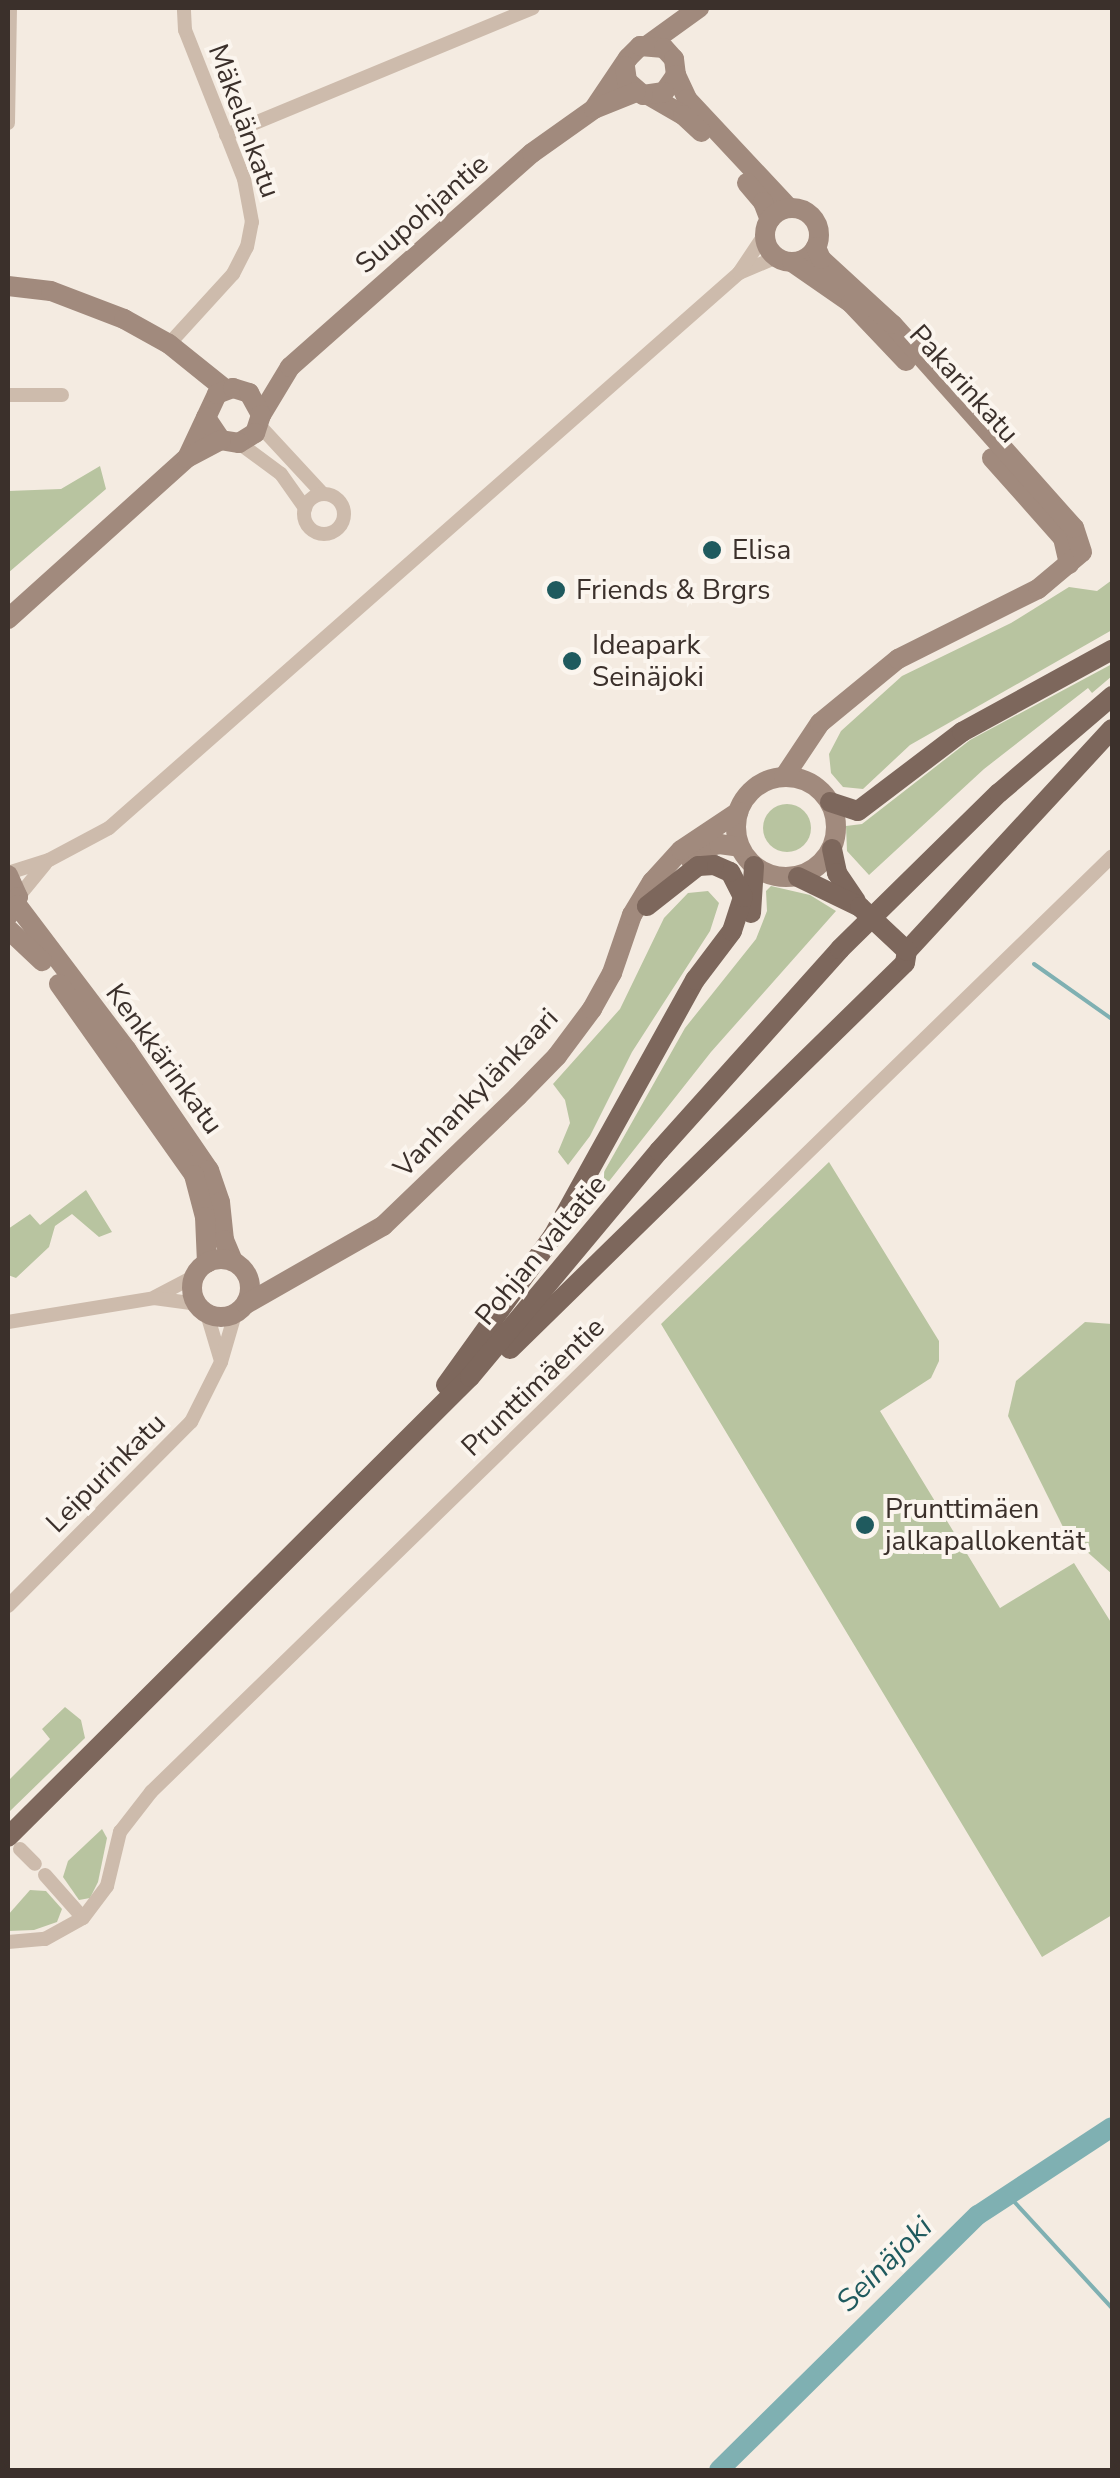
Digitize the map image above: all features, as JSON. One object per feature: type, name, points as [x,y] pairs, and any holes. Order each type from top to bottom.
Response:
[{"type":"main road","points":[[824,794],[858,811],[962,732],[1112,650]]},
{"type":"main road","name":"Pohjan valtatie","points":[[14,1843],[500,1343],[658,1151],[840,950],[999,793],[1112,696]]},
{"type":"main road","points":[[409,1438],[534,1326],[906,963],[907,952],[1112,729]]},
{"type":"main road","points":[[829,879],[832,849]]},
{"type":"main road","points":[[409,1438],[553,1236],[695,980],[732,931],[740,913],[739,883],[714,865],[698,866],[647,906]]},
{"type":"main road","points":[[674,1020],[746,925],[754,904],[754,866]]},
{"type":"main road","points":[[798,876],[829,879],[907,952]]},
{"type":"street","points":[[8,122],[10,8]]},
{"type":"street","name":"Mäkelänkatu","points":[[169,344],[233,274],[247,246],[250,201],[185,30],[184,8]]},
{"type":"street","points":[[226,135],[532,8]]},
{"type":"street","points":[[697,9],[633,51],[625,66],[626,80],[690,122],[759,196],[768,227],[784,259]]},
{"type":"street","points":[[643,94],[669,88],[697,9]]},
{"type":"street","points":[[649,44],[664,48],[687,99],[789,208],[802,210],[816,222],[816,247],[806,258],[784,259],[738,273]]},
{"type":"street","name":"Suupohjantie","points":[[221,399],[290,367],[532,154],[594,108],[625,66]]},
{"type":"street","name":"Suupohjantie","points":[[594,108],[643,94]]},
{"type":"street","points":[[8,874],[50,860],[109,828],[738,273],[768,227],[789,208]]},
{"type":"street","name":"Pakarinkatu","points":[[816,247],[821,259],[892,324],[1074,528],[1075,558]]},
{"type":"street","name":"Pakarinkatu","points":[[784,259],[877,328],[1063,538],[1075,558]]},
{"type":"street","points":[[8,286],[90,303],[169,344],[221,399],[230,441],[281,474],[305,508],[306,523],[315,532],[327,534],[338,529],[344,518],[344,506],[336,497],[322,493],[260,420],[255,399],[221,399]]},
{"type":"street","name":"Suupohjantie","points":[[230,441],[260,420],[290,367]]},
{"type":"street","points":[[8,395],[62,395]]},
{"type":"street","points":[[8,619],[187,458],[221,399]]},
{"type":"street","points":[[187,458],[230,441]]},
{"type":"street","points":[[305,508],[322,493]]},
{"type":"street","points":[[836,712],[811,753],[837,825],[832,849],[812,871],[798,876],[774,876],[754,866],[740,847],[738,812],[756,788],[784,777],[808,737],[836,712],[920,645],[1023,597],[1075,558]]},
{"type":"street","points":[[784,777],[824,794]]},
{"type":"street","name":"Vanhankylänkaari","points":[[632,924],[632,915],[652,882],[681,850],[738,812]]},
{"type":"street","name":"Vanhankylänkaari","points":[[241,1308],[383,1226],[557,1056],[607,985],[632,924],[647,906],[701,849],[719,844],[740,847]]},
{"type":"street","name":"Prunttimäentie","points":[[83,1918],[107,1886],[120,1832],[152,1792],[1112,856]]},
{"type":"street","points":[[14,906],[50,860]]},
{"type":"street","name":"Kenkkärinkatu","points":[[8,874],[14,906],[126,1049],[209,1170],[220,1202],[224,1240],[250,1288],[241,1308]]},
{"type":"street","name":"Kenkkärinkatu","points":[[8,928],[32,948],[194,1175],[205,1217],[202,1309]]},
{"type":"street","name":"Vanhankylänkaari","points":[[201,1269],[318,1262]]},
{"type":"street","points":[[154,1298],[201,1269]]},
{"type":"street","points":[[8,1322],[154,1298],[202,1309],[241,1308]]},
{"type":"street","name":"Leipurinkatu","points":[[8,1606],[191,1422],[221,1362],[241,1308]]},
{"type":"street","points":[[202,1309],[221,1362]]},
{"type":"street","points":[[8,1942],[46,1939],[83,1918],[14,1843]]},
{"type":"green space","points":[[100,466],[106,489],[8,573],[8,491],[61,489]]},
{"type":"green space","points":[[1112,580],[1112,630],[910,745],[863,789],[843,787],[831,773],[829,754],[841,731],[902,676],[1011,623],[1069,587],[1097,591]]},
{"type":"green space","points":[[1112,664],[1112,676],[1092,693],[1088,688],[984,769],[869,875],[847,851],[846,826],[862,824],[970,740]]},
{"type":"green space","points":[[787,804],[804,811],[811,828],[804,845],[787,852],[770,845],[763,828],[770,811]]},
{"type":"green space","points":[[771,886],[810,895],[836,911],[711,1052],[573,1227],[685,1028],[756,939],[767,911],[766,891]]},
{"type":"green space","points":[[708,891],[719,903],[710,931],[632,1052],[590,1136],[568,1165],[558,1152],[570,1123],[565,1100],[553,1084],[620,1009],[664,918],[688,893]]},
{"type":"green space","name":"Prunttimäen jalkapallokentät","points":[[829,1162],[939,1341],[939,1361],[931,1378],[880,1411],[1000,1608],[1074,1563],[1112,1624],[1112,1915],[1042,1957],[661,1324]]},
{"type":"green space","points":[[86,1190],[112,1232],[99,1237],[72,1214],[55,1226],[49,1247],[16,1278],[8,1275],[8,1229],[30,1214],[40,1225]]},
{"type":"green space","points":[[1085,1322],[1112,1324],[1112,1574],[1066,1533],[1008,1416],[1016,1381]]},
{"type":"green space","points":[[65,1707],[81,1720],[85,1738],[8,1813],[8,1781],[50,1739],[42,1729]]},
{"type":"green space","points":[[102,1829],[107,1838],[98,1882],[90,1898],[79,1900],[63,1877],[68,1861]]},
{"type":"green space","points":[[30,1890],[46,1891],[62,1909],[57,1922],[34,1930],[8,1931],[8,1915]]},
{"type":"waterway","points":[[1034,964],[1112,1019]]},
{"type":"waterway","name":"Seinäjoki","points":[[719,2470],[978,2215],[1112,2127]]},
{"type":"waterway","points":[[1008,2195],[1112,2308]]},
{"type":"place","name":"Elisa","points":[[712,550]]},
{"type":"place","name":"Friends & Brgrs","points":[[556,590]]},
{"type":"place","name":"Ideapark Seinäjoki","points":[[572,661]]},
{"type":"place","name":"Prunttimäen jalkapallokentät","points":[[865,1525]]}]
